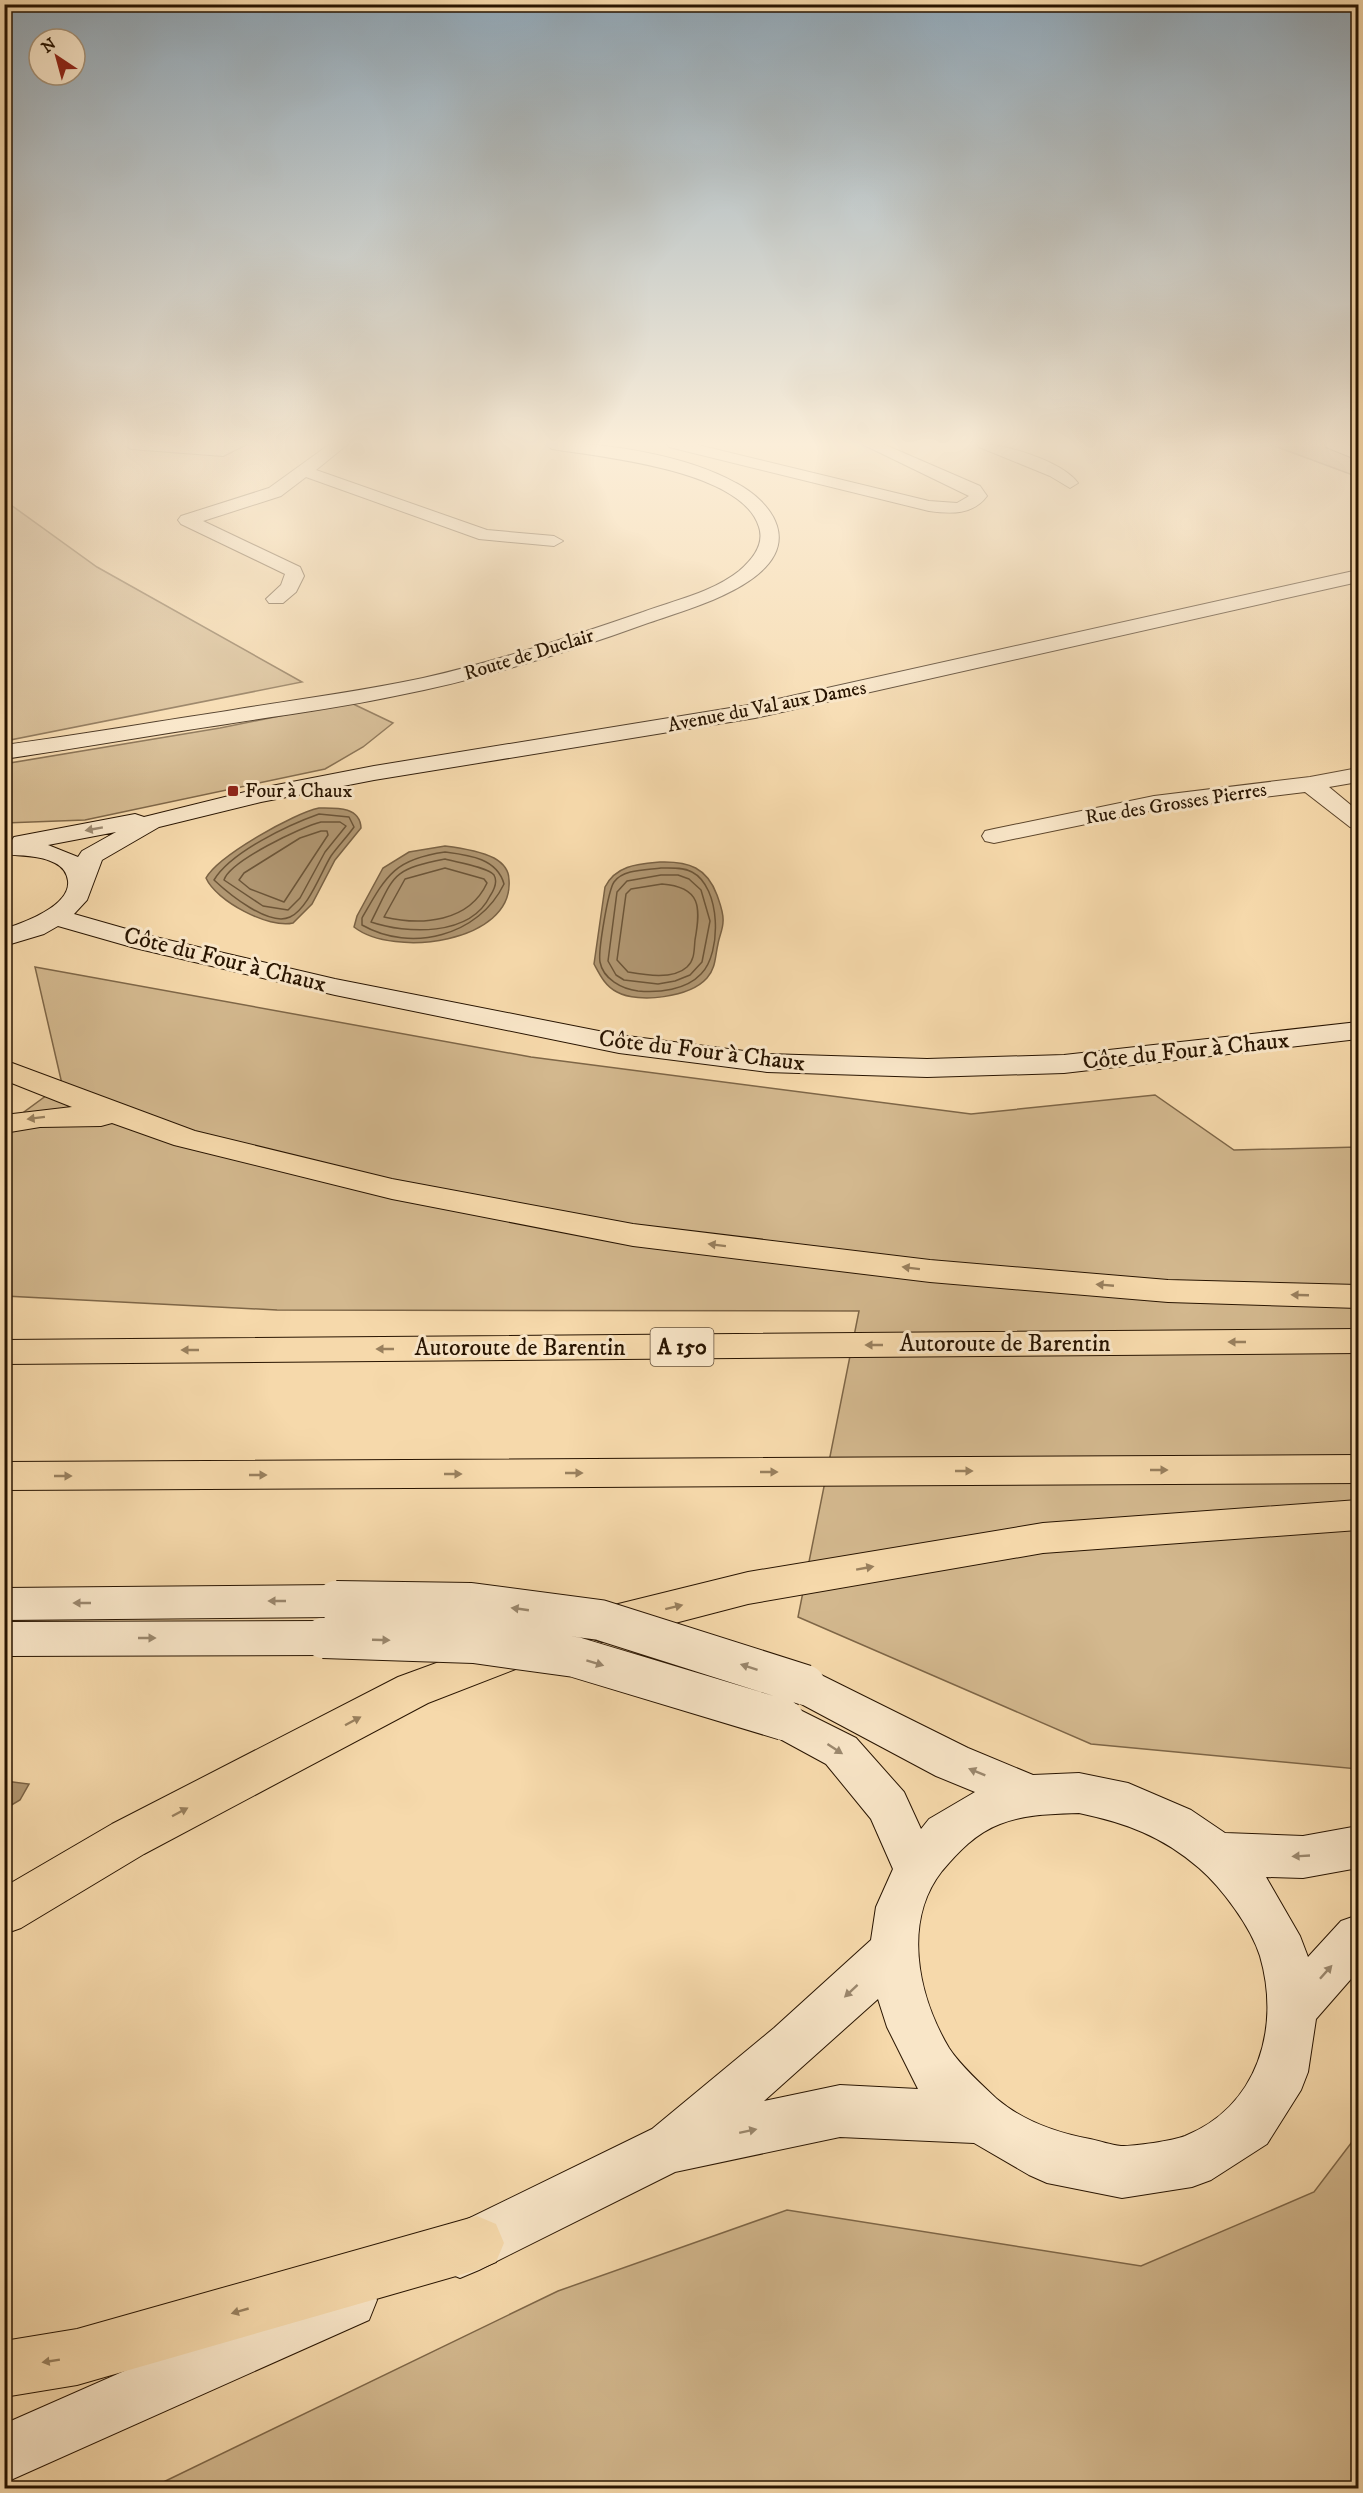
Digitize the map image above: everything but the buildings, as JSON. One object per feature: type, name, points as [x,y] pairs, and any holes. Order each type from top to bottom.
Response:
[{"type":"highway","points":[[4,1069],[135,1121],[185,1138],[392,1189],[633,1235],[930,1271],[1168,1291],[1359,1297]]},
{"type":"highway","points":[[4,1124],[34,1117],[78,1115],[135,1121]]},
{"type":"highway","name":"Autoroute de Barentin","points":[[4,1352],[1359,1341]]},
{"type":"highway","points":[[4,1476],[1359,1469]]},
{"type":"highway","points":[[4,1911],[128,1839],[413,1690],[546,1639],[748,1588],[1043,1538],[1359,1515]]},
{"type":"highway","points":[[4,1933],[128,1839]]},
{"type":"highway","points":[[4,2369],[77,2357],[477,2242]]},
{"type":"street","points":[[271,560],[293,571],[295,576],[289,588],[276,599]]},
{"type":"street","name":"Route de Duclair","points":[[6,752],[389,691],[499,665],[634,622],[726,587],[761,560]]},
{"type":"street","name":"Avenue du Val aux Dames","points":[[4,846],[172,816],[374,772],[755,711],[1359,576]]},
{"type":"street","name":"Rue des Grosses Pierres","points":[[994,836],[1154,803],[1310,784],[1359,775]]},
{"type":"street","points":[[1310,784],[1359,822]]},
{"type":"street","name":"Avenue du Val aux Dames","points":[[6,938],[56,917],[74,903],[83,889],[83,875],[91,856],[151,822],[172,816]]},
{"type":"street","points":[[4,846],[54,852],[73,861],[83,875]]},
{"type":"street","name":"Côte du Four à Chaux","points":[[56,917],[144,942],[335,987],[619,1044],[767,1063],[927,1068],[1064,1064],[1359,1031]]},
{"type":"street","points":[[4,1604],[329,1619],[576,1657],[794,1703],[1031,1794]]},
{"type":"street","points":[[4,1639],[329,1619]]},
{"type":"street","points":[[794,1703],[841,1751],[888,1806],[916,1869]]},
{"type":"street","points":[[1079,1793],[1128,1803],[1174,1824],[1217,1854],[1256,1899],[1283,1952],[1293,2008],[1283,2072],[1249,2126],[1192,2161],[1122,2172],[1047,2157],[980,2118],[933,2068],[904,2010],[894,1951],[899,1907],[916,1869],[945,1833],[985,1808],[1031,1794],[1079,1793]]},
{"type":"street","points":[[1217,1854],[1303,1857],[1359,1847]]},
{"type":"street","points":[[1293,2008],[1359,1937]]},
{"type":"street","points":[[4,2454],[477,2242],[670,2147],[792,2045],[894,1951]]},
{"type":"street","points":[[670,2147],[840,2111],[980,2118]]},
{"type":"shaded area","points":[[4,560],[88,560],[302,682],[5,741]]},
{"type":"shaded area","points":[[349,702],[393,723],[363,747],[325,769],[85,820],[5,823],[4,764],[220,728]]},
{"type":"shaded area","points":[[35,967],[531,1057],[971,1114],[1155,1095],[1234,1150],[1358,1147],[1358,1769],[1091,1744],[798,1617],[859,1311],[277,1310],[5,1296],[5,1126],[62,1084]]},
{"type":"shaded area","points":[[1358,2134],[1358,2488],[151,2488],[558,2291],[787,2210],[1141,2266],[1314,2192]]},
{"type":"water","points":[[319,808],[351,812],[360,821],[361,828],[335,860],[312,904],[293,923],[271,922],[244,911],[220,896],[212,887],[206,878],[225,858],[275,827]]},
{"type":"water","points":[[445,846],[483,853],[497,860],[505,868],[509,880],[505,901],[492,918],[472,931],[448,939],[422,942],[395,942],[372,936],[354,927],[357,916],[383,868],[409,852]]},
{"type":"water","points":[[660,862],[680,863],[696,868],[708,878],[713,886],[723,919],[715,962],[707,978],[689,990],[664,997],[626,996],[609,987],[594,964],[605,887],[621,870],[636,865]]},
{"type":"water","points":[[5,1781],[29,1784],[20,1800],[5,1809]]},
{"type":"place","name":"Four à Chaux","points":[[233,791]]}]
